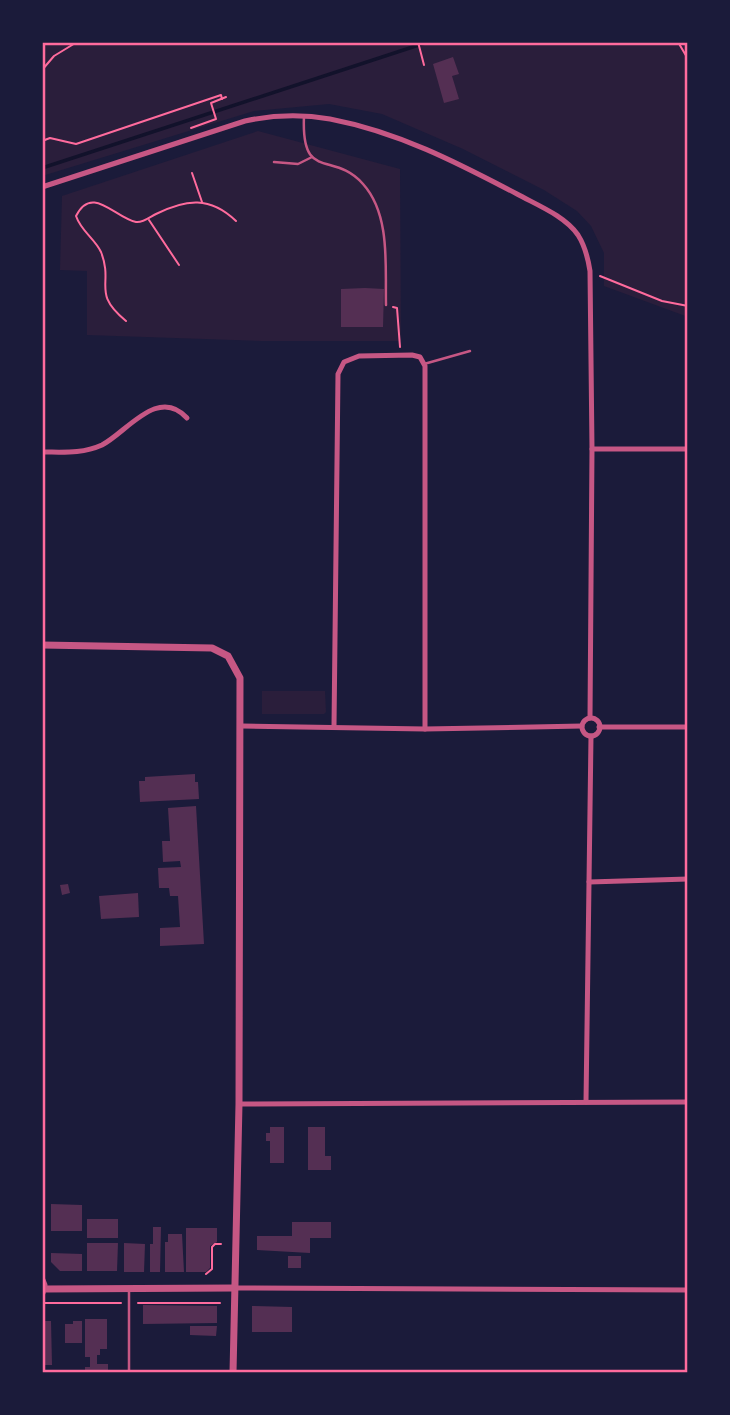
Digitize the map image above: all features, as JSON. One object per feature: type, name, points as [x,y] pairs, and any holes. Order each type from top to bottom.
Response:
[{"type":"street","points":[[42,187],[245,121],[266,116],[304,116],[363,127],[414,142],[536,204],[559,218],[578,235],[587,252],[590,271],[590,718]]},
{"type":"street","points":[[334,726],[338,374],[344,362],[359,356],[412,355],[420,357],[425,365],[425,729]]},
{"type":"street","points":[[42,452],[79,453],[104,444],[140,416],[165,407],[179,410],[187,418]]},
{"type":"street","points":[[592,449],[688,449]]},
{"type":"street","points":[[42,645],[203,646],[229,656],[240,678],[242,726],[239,1104],[233,1373]]},
{"type":"street","points":[[590,718],[596,720],[599,727],[591,736],[585,734],[582,726],[584,721],[590,718]]},
{"type":"street","points":[[242,726],[425,729],[582,726]]},
{"type":"street","points":[[599,727],[688,727]]},
{"type":"street","points":[[586,1102],[591,736]]},
{"type":"street","points":[[589,882],[688,879]]},
{"type":"street","points":[[239,1104],[688,1102]]},
{"type":"street","points":[[42,1280],[43,1291],[235,1288],[688,1290]]},
{"type":"lane","points":[[304,116],[303,138],[307,152],[318,163],[334,166],[363,184],[374,202],[384,244],[386,305]]},
{"type":"lane","points":[[274,162],[298,164],[312,157]]},
{"type":"lane","points":[[425,365],[470,351]]},
{"type":"lane","points":[[129,1289],[129,1373]]},
{"type":"path","points":[[42,70],[54,56],[78,42]]},
{"type":"path","points":[[418,42],[424,65]]},
{"type":"path","points":[[678,42],[688,59]]},
{"type":"path","points":[[42,141],[50,138],[76,144],[221,95],[222,99]]},
{"type":"path","points":[[216,119],[211,103],[226,97]]},
{"type":"path","points":[[192,173],[202,203]]},
{"type":"path","points":[[125,321],[112,310],[105,296],[106,268],[100,250],[79,226],[76,216],[81,207],[93,203],[104,205],[136,222],[176,205],[202,203],[224,210],[236,221]]},
{"type":"path","points":[[148,219],[179,265]]},
{"type":"path","points":[[590,271],[662,301],[688,306]]},
{"type":"path","points":[[397,308],[400,341]]},
{"type":"path","points":[[206,1274],[212,1269],[212,1247],[221,1244]]},
{"type":"shaded area","points":[[688,42],[688,317],[604,286],[604,253],[591,226],[577,211],[544,190],[463,149],[382,114],[329,104],[254,111],[42,176],[42,44]]},
{"type":"shaded area","points":[[258,131],[400,169],[401,341],[262,341],[87,335],[87,271],[60,270],[62,196]]},
{"type":"shaded area","points":[[262,691],[325,691],[326,712],[262,714]]},
{"type":"building","points":[[453,57],[459,74],[452,76],[459,99],[444,103],[433,64]]},
{"type":"building","points":[[341,289],[384,289],[383,327],[341,327]]},
{"type":"building","points":[[195,774],[199,799],[140,802],[139,781],[145,781],[145,777]]},
{"type":"building","points":[[196,806],[204,944],[160,946],[160,928],[180,927],[178,896],[170,896],[169,888],[159,888],[158,868],[181,867],[180,861],[163,862],[162,841],[170,841],[168,808]]},
{"type":"building","points":[[68,884],[70,893],[62,895],[60,885]]},
{"type":"building","points":[[138,893],[139,917],[101,919],[99,896]]},
{"type":"building","points":[[270,1127],[284,1127],[284,1163],[270,1163],[270,1141],[266,1141],[266,1133],[270,1133]]},
{"type":"building","points":[[308,1127],[325,1127],[325,1156],[331,1156],[331,1170],[308,1170]]},
{"type":"building","points":[[51,1204],[82,1205],[82,1231],[51,1231]]},
{"type":"building","points":[[87,1219],[118,1219],[118,1238],[87,1238]]},
{"type":"building","points":[[292,1222],[331,1222],[331,1238],[310,1238],[310,1253],[257,1250],[257,1236],[292,1236]]},
{"type":"building","points":[[153,1227],[161,1227],[160,1272],[150,1272]]},
{"type":"building","points":[[186,1228],[217,1228],[217,1242],[210,1246],[210,1268],[206,1272],[186,1272]]},
{"type":"building","points":[[168,1234],[182,1234],[184,1272],[165,1272],[165,1242],[168,1242]]},
{"type":"building","points":[[87,1243],[118,1243],[117,1271],[87,1271]]},
{"type":"building","points":[[124,1243],[145,1244],[144,1272],[124,1272]]},
{"type":"building","points":[[51,1253],[82,1254],[82,1271],[60,1271],[51,1262]]},
{"type":"building","points":[[288,1256],[301,1256],[301,1268],[288,1268]]},
{"type":"building","points":[[143,1305],[217,1306],[217,1323],[143,1324]]},
{"type":"building","points":[[252,1306],[292,1307],[292,1332],[252,1332]]},
{"type":"building","points":[[85,1319],[107,1319],[107,1349],[100,1349],[97,1364],[108,1364],[108,1373],[85,1373],[85,1367],[90,1367],[90,1357],[85,1357]]},
{"type":"building","points":[[42,1321],[51,1321],[52,1365],[42,1365]]},
{"type":"building","points":[[73,1321],[82,1321],[82,1343],[65,1343],[65,1324],[73,1324]]},
{"type":"building","points":[[190,1326],[217,1326],[216,1336],[190,1335]]},
{"type":"building","points":[[62,1370],[82,1370],[82,1373],[62,1373]]},
{"type":"waterway","points":[[42,168],[428,42]]}]
